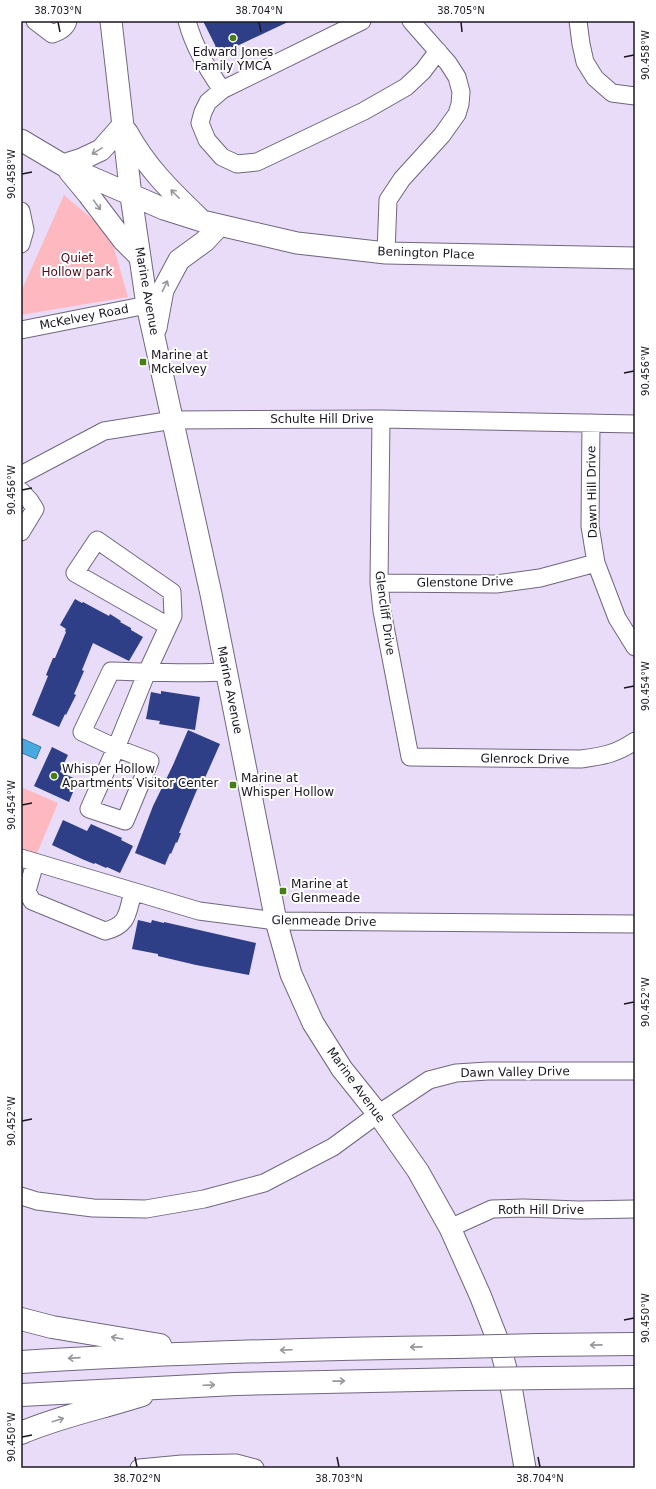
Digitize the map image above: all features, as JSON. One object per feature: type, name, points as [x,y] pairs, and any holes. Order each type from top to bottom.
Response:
[{"type":"highway","points":[[21,1319],[52,1327],[197,1352]]},
{"type":"highway","points":[[21,1362],[197,1352],[325,1348],[635,1344]]},
{"type":"highway","points":[[21,1395],[170,1386],[235,1384],[635,1377]]},
{"type":"highway","points":[[21,1433],[79,1413],[109,1406],[170,1386]]},
{"type":"main road","name":"Marine Avenue","points":[[111,21],[131,196],[147,305],[173,420],[226,672],[276,921],[291,974],[313,1023],[342,1069],[378,1114],[418,1171],[450,1228],[500,1346],[512,1392],[525,1468]]},
{"type":"main road","points":[[63,165],[82,159],[101,150],[123,125],[138,151],[158,177],[211,224]]},
{"type":"main road","points":[[21,140],[63,165],[131,196],[164,209],[211,224]]},
{"type":"main road","points":[[63,165],[88,194],[123,240],[140,257]]},
{"type":"main road","points":[[154,338],[163,290],[179,260],[205,241],[211,224]]},
{"type":"main road","name":"Benington Place","points":[[211,224],[297,243],[386,253],[635,258]]},
{"type":"street","points":[[36,21],[52,34],[60,31],[68,24],[68,21]]},
{"type":"street","points":[[187,21],[195,46],[201,58],[222,90]]},
{"type":"street","points":[[362,21],[222,90],[208,102],[200,123],[207,140],[222,158],[237,164],[257,162],[364,111],[406,87],[423,71],[438,51]]},
{"type":"street","points":[[386,253],[388,200],[402,179],[442,135],[457,114],[460,104],[461,92],[457,77],[448,63],[411,21]]},
{"type":"street","points":[[578,21],[585,62],[595,78],[612,93],[635,96]]},
{"type":"street","points":[[21,211],[25,230],[21,244]]},
{"type":"street","name":"McKelvey Road","points":[[21,330],[147,305]]},
{"type":"street","name":"Schulte Hill Drive","points":[[21,474],[104,431],[173,420],[381,419],[635,424]]},
{"type":"street","name":"Glencliff Drive","points":[[381,419],[379,583],[382,611],[410,757]]},
{"type":"street","name":"Dawn Hill Drive","points":[[591,423],[590,526],[596,563],[617,618],[635,647]]},
{"type":"street","points":[[21,491],[35,508],[21,532]]},
{"type":"street","points":[[168,626],[75,573],[97,540],[172,592],[173,616],[147,672],[116,748],[82,732],[111,671],[147,672],[208,673],[226,672]]},
{"type":"street","name":"Glenstone Drive","points":[[379,583],[496,584],[540,578],[596,563]]},
{"type":"street","name":"Glenrock Drive","points":[[410,757],[581,760],[607,756],[625,748],[635,741]]},
{"type":"street","points":[[28,860],[27,892],[32,900],[105,931],[116,928],[124,921],[133,892]]},
{"type":"street","name":"Glenmeade Drive","points":[[28,860],[199,911],[276,921],[635,924]]},
{"type":"street","name":"Dawn Valley Drive","points":[[21,1196],[37,1201],[100,1209],[146,1209],[204,1199],[264,1182],[333,1147],[378,1114],[429,1080],[456,1073],[488,1071],[635,1071]]},
{"type":"street","name":"Roth Hill Drive","points":[[450,1228],[492,1209],[635,1209]]},
{"type":"street","points":[[139,1468],[182,1464],[236,1463],[255,1468]]},
{"type":"green space","name":"Quiet Hollow park","points":[[64,195],[110,234],[128,297],[21,315],[21,292]]},
{"type":"green space","points":[[21,787],[58,803],[36,856],[21,850]]},
{"type":"water","points":[[21,738],[41,747],[36,759],[22,753],[21,755]]},
{"type":"building","name":"Edward Jones Family YMCA","points":[[203,21],[290,21],[218,55],[215,45]]},
{"type":"building","points":[[75,599],[109,616],[110,614],[143,637],[129,661],[93,643],[82,670],[84,671],[74,694],[76,695],[59,727],[32,715],[48,676],[46,675],[66,632],[66,629],[60,625]]},
{"type":"building","points":[[161,691],[200,697],[195,730],[159,724],[160,721],[146,719],[151,692],[161,694]]},
{"type":"building","points":[[188,730],[220,744],[204,780],[202,779],[196,792],[179,833],[181,833],[177,843],[176,842],[165,865],[135,853],[153,806]]},
{"type":"building","name":"Whisper Hollow Apartments Visitor Center","points":[[52,747],[68,755],[60,772],[78,780],[69,802],[34,786]]},
{"type":"building","points":[[63,820],[87,831],[91,824],[122,838],[121,840],[133,846],[120,873],[107,867],[94,864],[52,845]]},
{"type":"building","points":[[138,920],[151,923],[152,920],[164,922],[256,943],[249,975],[196,965],[158,956],[158,954],[132,949]]},
{"type":"place","name":"Edward Jones Family YMCA","points":[[233,38]]},
{"type":"place","name":"Marine at Mckelvey","points":[[143,362]]},
{"type":"place","name":"Whisper Hollow Apartments Visitor Center","points":[[54,776]]},
{"type":"place","name":"Marine at Whisper Hollow","points":[[233,785]]},
{"type":"place","name":"Marine at Glenmeade","points":[[283,891]]}]
